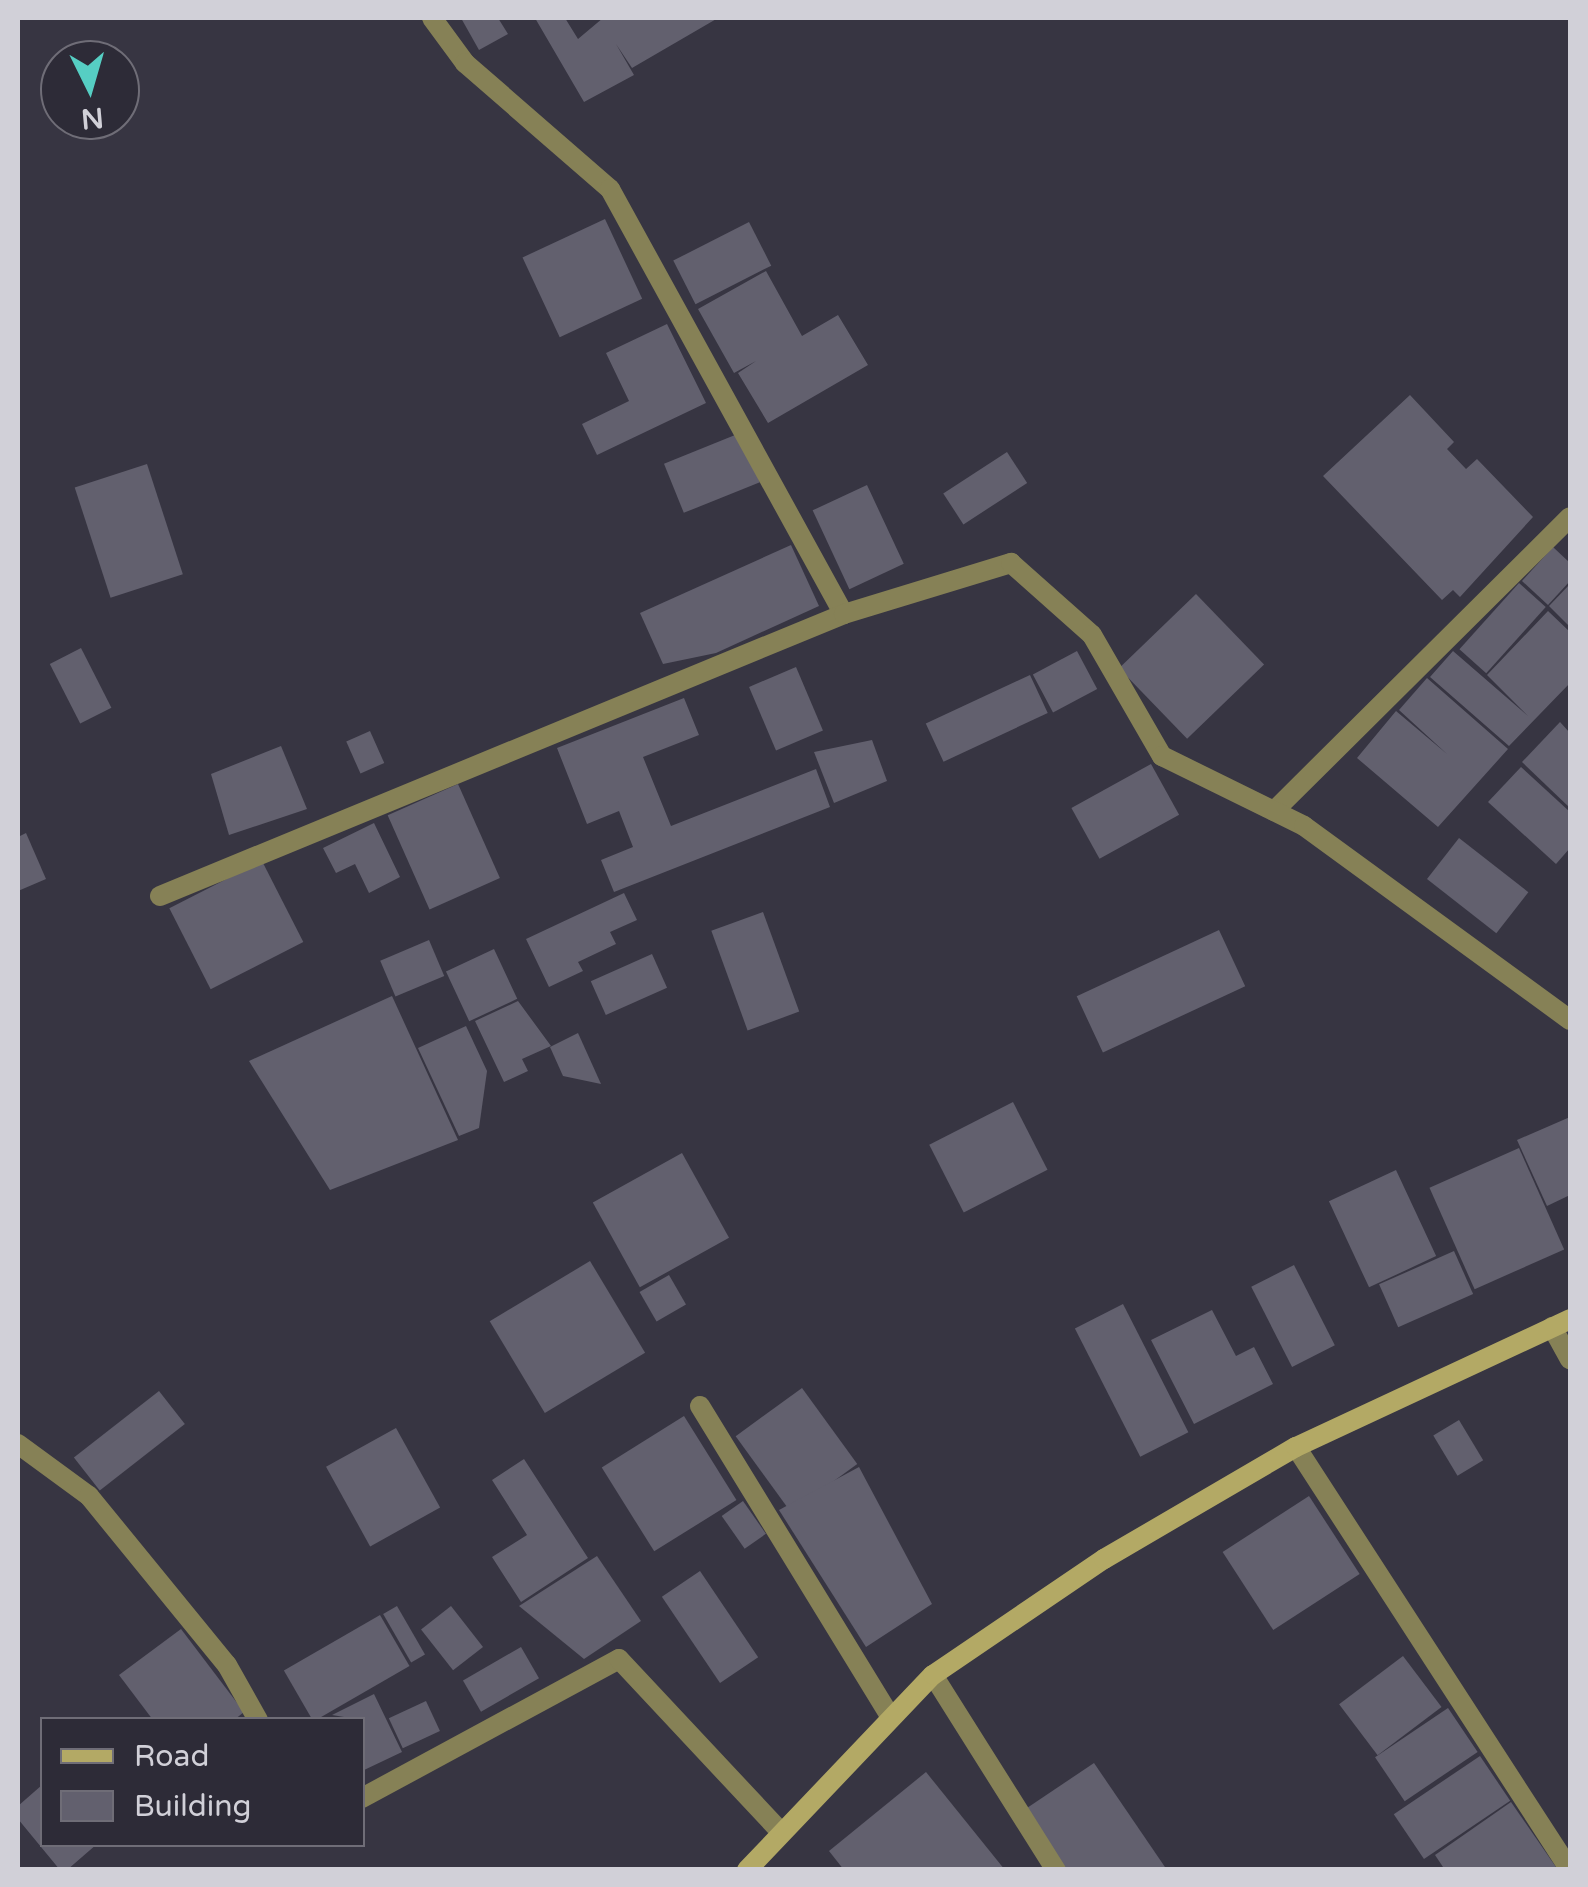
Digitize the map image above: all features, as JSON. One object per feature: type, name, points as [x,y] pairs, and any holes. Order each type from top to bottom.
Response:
[{"type":"main road","points":[[747,1870],[932,1675],[1104,1559],[1296,1447],[1561,1323]]},
{"type":"street","points":[[432,18],[465,63],[610,189],[844,614]]},
{"type":"street","points":[[1274,811],[1570,517]]},
{"type":"street","points":[[160,896],[844,614],[1010,563],[1092,635],[1162,756],[1274,811],[1570,1020]]},
{"type":"street","points":[[1561,1323],[1570,1359]]},
{"type":"street","points":[[700,1406],[890,1716]]},
{"type":"street","points":[[18,1444],[89,1496],[227,1665],[256,1717]]},
{"type":"street","points":[[1296,1447],[1570,1870]]},
{"type":"street","points":[[365,1796],[618,1659],[780,1831]]},
{"type":"street","points":[[932,1675],[1056,1870]]},
{"type":"building","points":[[461,18],[498,18],[508,34],[479,50]]},
{"type":"building","points":[[535,18],[565,18],[578,39],[603,18],[718,18],[632,68],[616,44],[634,75],[584,102]]},
{"type":"building","points":[[605,219],[642,299],[560,337],[523,257]]},
{"type":"building","points":[[749,222],[771,266],[696,304],[673,261]]},
{"type":"building","points":[[766,271],[802,336],[838,315],[868,365],[768,423],[738,373],[756,361],[734,373],[698,309]]},
{"type":"building","points":[[667,324],[706,403],[597,455],[582,424],[629,401],[606,353]]},
{"type":"building","points":[[1410,395],[1454,442],[1447,449],[1466,469],[1477,459],[1533,517],[1460,597],[1453,590],[1442,600],[1323,476]]},
{"type":"building","points":[[740,433],[760,482],[684,513],[664,464]]},
{"type":"building","points":[[1007,452],[1027,483],[963,524],[943,493]]},
{"type":"building","points":[[147,464],[183,574],[111,598],[75,487]]},
{"type":"building","points":[[867,485],[904,564],[849,589],[813,510]]},
{"type":"building","points":[[791,545],[819,606],[716,653],[663,664],[640,613]]},
{"type":"building","points":[[1553,547],[1570,563],[1570,581],[1548,605],[1522,581]]},
{"type":"building","points":[[1519,583],[1546,607],[1486,673],[1459,649]]},
{"type":"building","points":[[1570,584],[1570,627],[1549,606]]},
{"type":"building","points":[[1196,594],[1264,664],[1187,739],[1119,668]]},
{"type":"building","points":[[1548,611],[1570,632],[1570,683],[1509,746],[1430,677],[1453,651],[1528,716],[1487,675]]},
{"type":"building","points":[[81,648],[111,708],[80,724],[50,664]]},
{"type":"building","points":[[1077,651],[1097,689],[1053,712],[1033,674]]},
{"type":"building","points":[[796,667],[823,731],[776,750],[749,687]]},
{"type":"building","points":[[1030,675],[1048,713],[944,762],[926,724]]},
{"type":"building","points":[[1427,678],[1508,749],[1438,827],[1357,758],[1396,711],[1447,754],[1399,710]]},
{"type":"building","points":[[684,698],[699,735],[643,757],[671,826],[816,769],[830,807],[614,892],[601,860],[633,847],[619,811],[587,824],[557,748]]},
{"type":"building","points":[[1560,722],[1570,733],[1570,808],[1522,762]]},
{"type":"building","points":[[370,731],[384,763],[360,774],[346,742]]},
{"type":"building","points":[[872,740],[887,781],[834,803],[814,752]]},
{"type":"building","points":[[281,746],[307,809],[229,835],[211,774]]},
{"type":"building","points":[[1151,764],[1179,815],[1100,859],[1071,808]]},
{"type":"building","points":[[1521,767],[1570,812],[1570,848],[1556,864],[1488,802]]},
{"type":"building","points":[[458,784],[500,878],[430,909],[388,815]]},
{"type":"building","points":[[374,823],[400,877],[369,893],[355,864],[336,873],[323,848]]},
{"type":"building","points":[[26,833],[46,879],[18,891],[18,837]]},
{"type":"building","points":[[1459,838],[1528,892],[1496,933],[1427,879]]},
{"type":"building","points":[[262,861],[303,942],[211,989],[169,908]]},
{"type":"building","points":[[624,893],[637,920],[610,932],[616,944],[578,962],[583,971],[549,987],[526,939]]},
{"type":"building","points":[[763,912],[799,1012],[748,1030],[711,931]]},
{"type":"building","points":[[1219,930],[1245,986],[1103,1053],[1077,996]]},
{"type":"building","points":[[429,940],[444,976],[395,997],[380,961]]},
{"type":"building","points":[[494,949],[517,999],[469,1021],[446,971]]},
{"type":"building","points":[[652,954],[667,988],[606,1015],[591,981]]},
{"type":"building","points":[[392,996],[458,1140],[330,1190],[249,1061]]},
{"type":"building","points":[[518,1001],[551,1046],[522,1059],[528,1071],[504,1082],[475,1021]]},
{"type":"building","points":[[466,1026],[487,1071],[479,1128],[459,1136],[418,1048]]},
{"type":"building","points":[[578,1033],[601,1084],[563,1076],[550,1047]]},
{"type":"building","points":[[1013,1102],[1048,1170],[964,1212],[929,1145]]},
{"type":"building","points":[[1570,1117],[1570,1195],[1547,1206],[1517,1140]]},
{"type":"building","points":[[1519,1148],[1564,1249],[1475,1289],[1429,1188]]},
{"type":"building","points":[[682,1153],[729,1238],[640,1287],[593,1202]]},
{"type":"building","points":[[1396,1170],[1436,1256],[1369,1287],[1329,1201]]},
{"type":"building","points":[[1454,1251],[1473,1294],[1398,1327],[1379,1284]]},
{"type":"building","points":[[590,1261],[645,1353],[545,1413],[490,1321]]},
{"type":"building","points":[[1294,1265],[1335,1345],[1292,1367],[1251,1287]]},
{"type":"building","points":[[669,1275],[686,1304],[657,1321],[640,1292]]},
{"type":"building","points":[[1123,1304],[1188,1432],[1140,1457],[1075,1329]]},
{"type":"building","points":[[1212,1310],[1236,1356],[1254,1347],[1273,1384],[1194,1424],[1151,1340]]},
{"type":"building","points":[[802,1388],[857,1464],[791,1512],[736,1436]]},
{"type":"building","points":[[159,1391],[185,1424],[100,1491],[74,1457]]},
{"type":"building","points":[[684,1416],[736,1500],[654,1551],[602,1467]]},
{"type":"building","points":[[1459,1420],[1483,1460],[1457,1476],[1433,1435]]},
{"type":"building","points":[[396,1428],[440,1508],[370,1546],[326,1467]]},
{"type":"building","points":[[524,1459],[588,1558],[521,1602],[492,1557],[527,1535],[492,1480]]},
{"type":"building","points":[[859,1467],[932,1604],[866,1647],[779,1510]]},
{"type":"building","points":[[1309,1496],[1360,1574],[1273,1630],[1223,1552]]},
{"type":"building","points":[[743,1501],[766,1534],[745,1549],[722,1516]]},
{"type":"building","points":[[597,1556],[641,1621],[584,1659],[519,1606]]},
{"type":"building","points":[[700,1571],[758,1657],[720,1683],[662,1597]]},
{"type":"building","points":[[397,1606],[425,1654],[411,1662],[383,1614]]},
{"type":"building","points":[[451,1606],[483,1647],[453,1670],[421,1629]]},
{"type":"building","points":[[380,1615],[410,1666],[321,1717],[311,1717],[284,1670]]},
{"type":"building","points":[[181,1629],[244,1712],[238,1717],[151,1717],[119,1675]]},
{"type":"building","points":[[521,1647],[539,1678],[481,1712],[463,1680]]},
{"type":"building","points":[[1403,1656],[1442,1707],[1378,1755],[1339,1704]]},
{"type":"building","points":[[374,1694],[402,1752],[365,1770],[365,1717],[332,1715]]},
{"type":"building","points":[[426,1701],[440,1731],[403,1748],[389,1718]]},
{"type":"building","points":[[1448,1708],[1478,1752],[1405,1801],[1375,1757]]},
{"type":"building","points":[[1480,1756],[1510,1801],[1424,1859],[1394,1814]]},
{"type":"building","points":[[1094,1763],[1167,1870],[1064,1870],[1024,1810]]},
{"type":"building","points":[[926,1772],[1005,1870],[844,1870],[829,1851]]},
{"type":"building","points":[[40,1787],[40,1846],[18,1819],[18,1806]]},
{"type":"building","points":[[1511,1802],[1558,1870],[1445,1870],[1435,1855]]},
{"type":"building","points":[[41,1847],[94,1847],[67,1870],[60,1870]]}]
